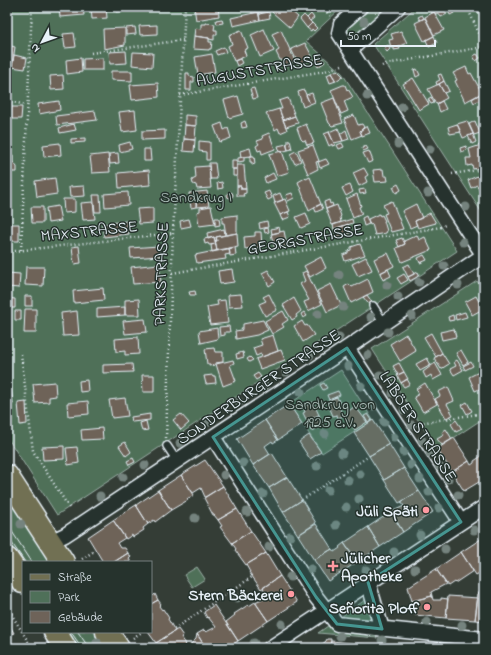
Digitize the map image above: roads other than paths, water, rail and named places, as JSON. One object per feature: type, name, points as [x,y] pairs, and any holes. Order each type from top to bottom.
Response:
[{"type":"main road","points":[[7,476],[50,542],[72,560]]},
{"type":"main road","points":[[7,559],[22,581]]},
{"type":"main road","points":[[56,633],[65,648]]},
{"type":"main road","points":[[109,633],[125,643]]},
{"type":"street","points":[[360,7],[341,24],[339,33],[484,255]]},
{"type":"street","points":[[350,50],[398,7]]},
{"type":"street","name":"SONDERBURGER STRASSE","points":[[50,542],[65,535],[177,461],[484,255]]},
{"type":"street","name":"LABÖER STRASSE","points":[[347,348],[461,522]]},
{"type":"street","points":[[213,437],[316,597],[337,624],[484,639]]},
{"type":"street","points":[[270,648],[484,507]]},
{"type":"street","points":[[368,582],[382,629]]},
{"type":"lane","points":[[373,306],[384,323]]},
{"type":"lane","points":[[167,446],[177,461]]},
{"type":"tram line","points":[[7,524],[31,561]]},
{"type":"tram line","points":[[7,536],[24,561]]},
{"type":"tram line","points":[[72,633],[82,648]]},
{"type":"tram line","points":[[79,633],[89,648]]},
{"type":"place","name":"Jüli Späti","points":[[426,510]]},
{"type":"place","name":"Jülicher Apotheke","points":[[333,566]]},
{"type":"place","name":"Stern Bäckerei","points":[[291,594]]},
{"type":"place","name":"Señorita Ploff","points":[[427,607]]},
{"type":"park label","name":"Sandkrug I","points":[[196,196]]},
{"type":"park label","name":"Sandkrug von 1925 e.V.","points":[[330,412]]}]
